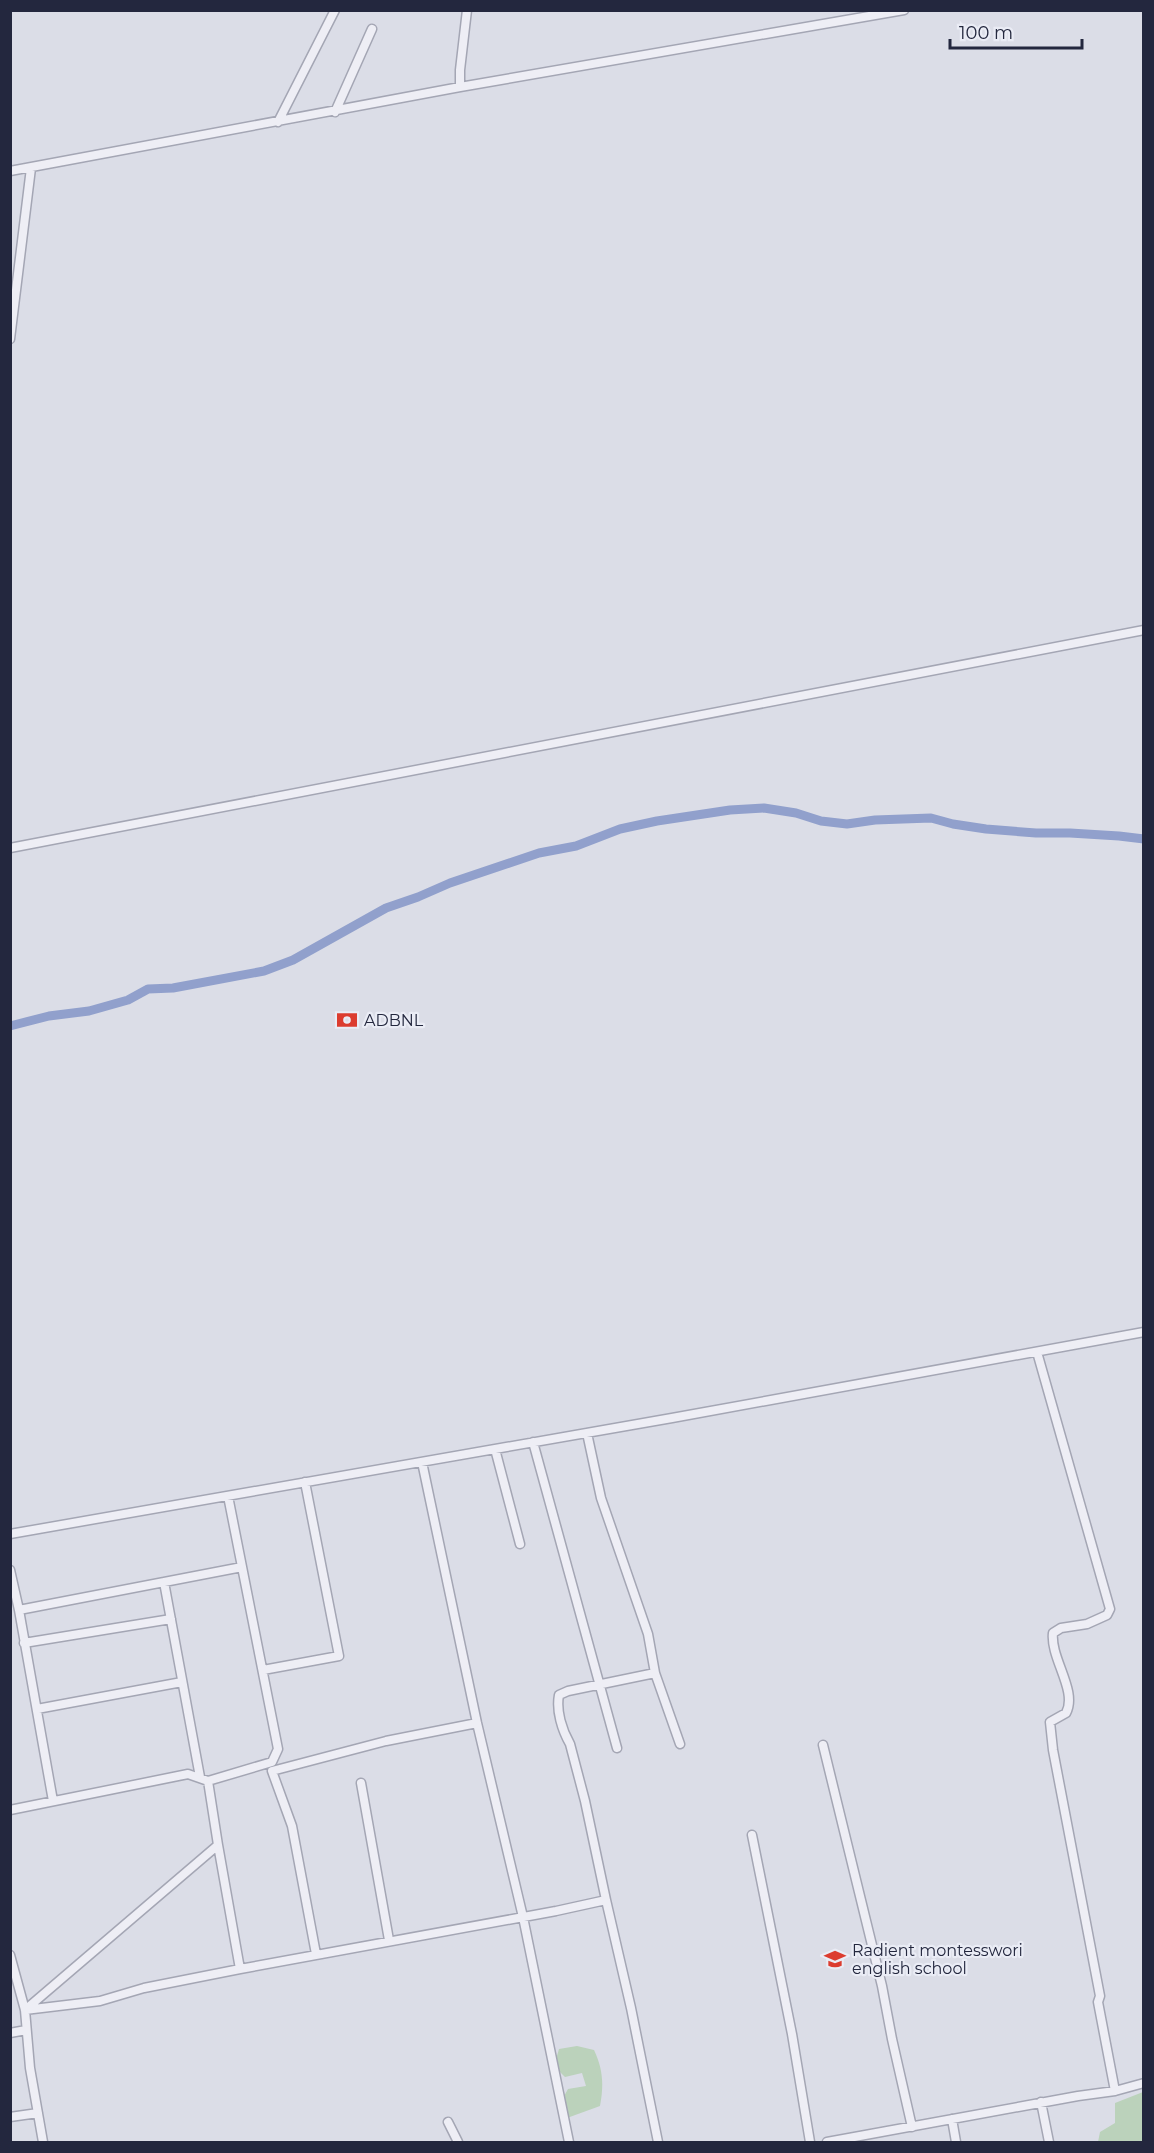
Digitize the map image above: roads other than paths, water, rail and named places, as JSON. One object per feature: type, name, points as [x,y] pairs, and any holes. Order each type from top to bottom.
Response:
[{"type":"street","points":[[278,122],[335,10]]},
{"type":"street","points":[[460,87],[467,10]]},
{"type":"street","points":[[10,171],[460,87],[904,10]]},
{"type":"street","points":[[335,112],[372,29]]},
{"type":"street","points":[[10,339],[32,168]]},
{"type":"street","points":[[10,848],[1143,630]]},
{"type":"street","points":[[10,1534],[587,1433],[1143,1332]]},
{"type":"street","points":[[1037,1352],[1110,1609],[1107,1615],[1097,1620],[1061,1628],[1053,1633],[1052,1644],[1070,1699],[1066,1713],[1050,1722],[1053,1750],[1098,1984],[1100,1996],[1098,2002],[1115,2091]]},
{"type":"street","points":[[587,1433],[601,1498],[648,1635],[655,1672],[680,1744]]},
{"type":"street","points":[[532,1442],[617,1748]]},
{"type":"street","points":[[495,1449],[520,1545]]},
{"type":"street","points":[[422,1462],[477,1723],[523,1917],[569,2142]]},
{"type":"street","points":[[263,1670],[339,1656],[305,1482]]},
{"type":"street","points":[[228,1496],[278,1749],[272,1766],[292,1826],[316,1954]]},
{"type":"street","points":[[19,1610],[242,1567]]},
{"type":"street","points":[[10,1570],[53,1801]]},
{"type":"street","points":[[164,1582],[182,1682],[218,1845],[240,1969]]},
{"type":"street","points":[[24,1643],[171,1619]]},
{"type":"street","points":[[655,1672],[568,1691],[560,1695],[557,1706],[585,1801],[658,2142]]},
{"type":"street","points":[[37,1710],[182,1682]]},
{"type":"street","points":[[10,1810],[188,1774],[204,1779],[477,1723]]},
{"type":"street","points":[[823,1745],[882,1986],[912,2127]]},
{"type":"street","points":[[361,1783],[389,1940]]},
{"type":"street","points":[[752,1835],[792,2034],[810,2142]]},
{"type":"street","points":[[25,2010],[218,1845]]},
{"type":"street","points":[[25,2010],[100,2001],[144,1988],[606,1900]]},
{"type":"street","points":[[10,1955],[25,2010],[43,2142]]},
{"type":"street","points":[[10,2033],[26,2030]]},
{"type":"street","points":[[827,2142],[1041,2102],[1115,2091],[1143,2082]]},
{"type":"street","points":[[1041,2102],[1050,2142]]},
{"type":"street","points":[[10,2117],[38,2113]]},
{"type":"street","points":[[952,2120],[956,2142]]},
{"type":"street","points":[[448,2122],[458,2142]]},
{"type":"waterway","points":[[10,1026],[49,1016],[89,1011],[128,1000],[148,989],[173,988],[264,971],[293,960],[386,908],[450,883],[539,853],[576,846],[620,829],[657,821],[730,810],[764,808],[796,813],[821,821],[847,824],[875,820],[931,818],[986,829],[1144,839]]},
{"type":"place","name":"ADBNL","points":[[347,1020]]},
{"type":"place","name":"Radient montesswori english school","points":[[835,1959]]}]
